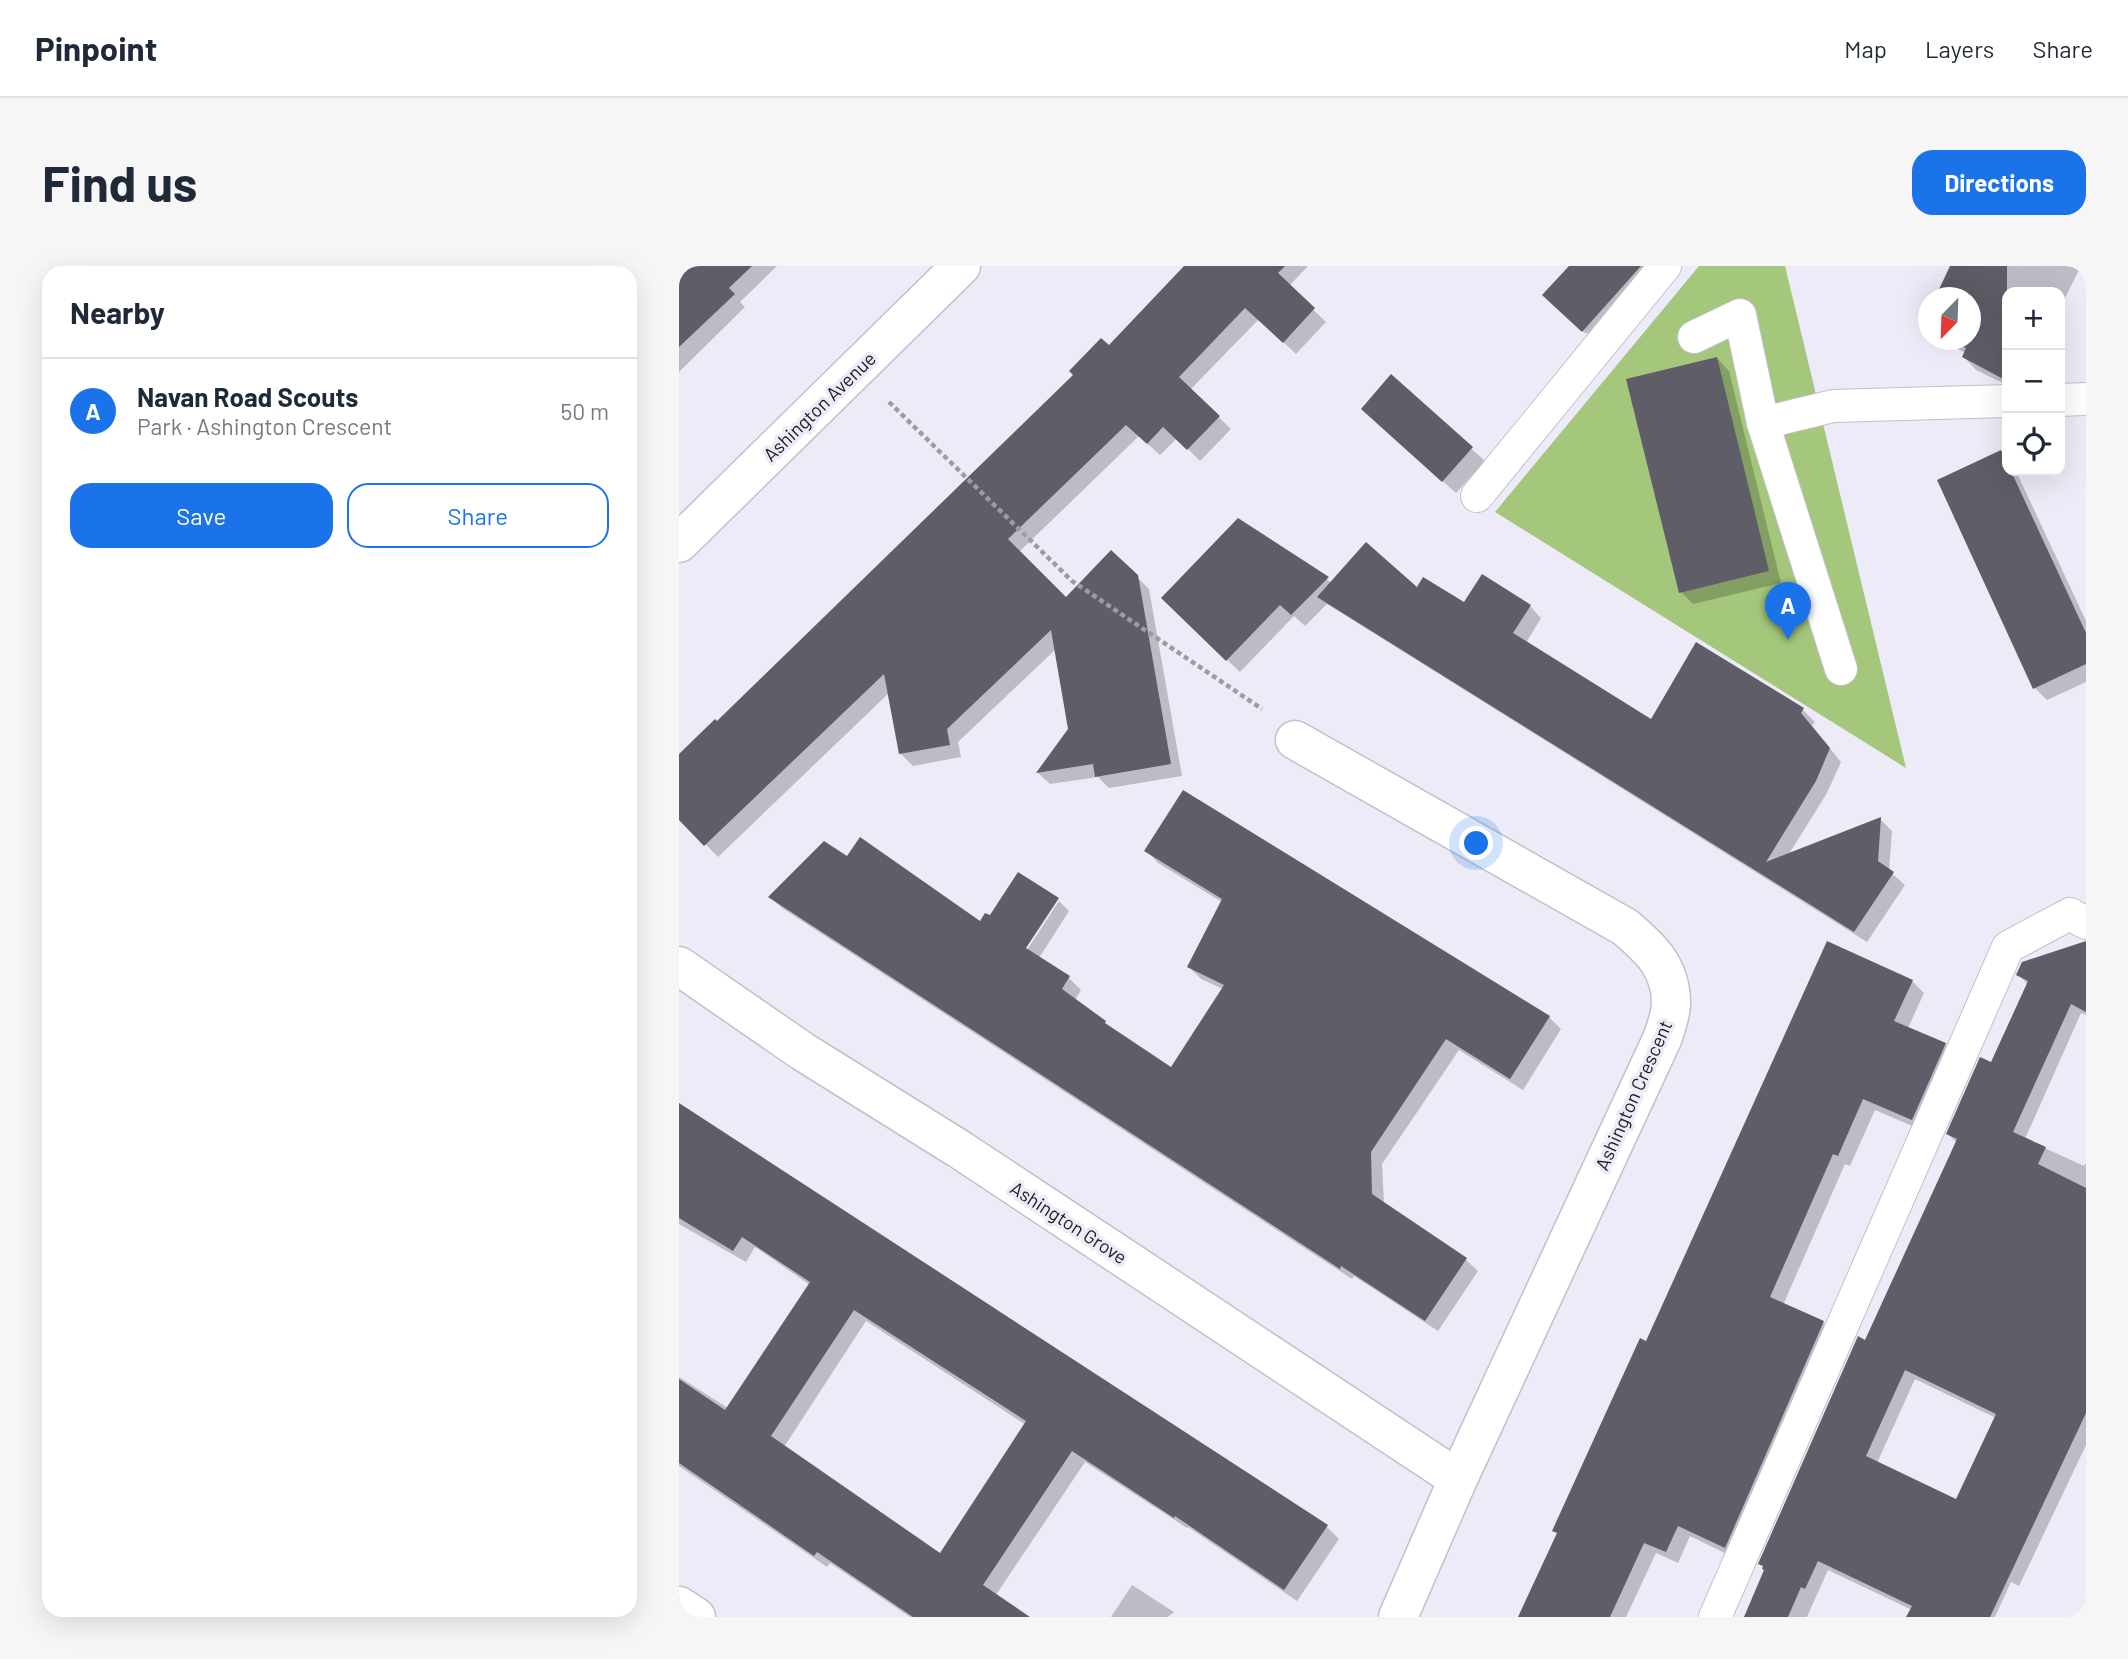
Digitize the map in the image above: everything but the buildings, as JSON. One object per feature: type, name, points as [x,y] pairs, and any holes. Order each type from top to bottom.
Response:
[{"type":"street","name":"Ashington Avenue","points":[[679,543],[960,267]]},
{"type":"street","name":"Ashington Crescent","points":[[1295,740],[1625,927],[1653,951],[1665,972],[1671,1006],[1663,1037],[1458,1479],[1398,1617]]},
{"type":"street","name":"Ashington Grove","points":[[679,966],[802,1051],[959,1149],[1458,1479]]},
{"type":"street","points":[[679,1606],[695,1617]]},
{"type":"lane","points":[[1477,496],[1665,266]]},
{"type":"lane","points":[[1693,337],[1740,315],[1763,423],[1841,669]]},
{"type":"lane","points":[[2065,400],[2086,399]]},
{"type":"lane","points":[[1763,423],[1833,406],[2002,401]]},
{"type":"lane","points":[[1715,1617],[2008,947],[2070,914],[2086,923]]},
{"type":"path","points":[[857,370],[1072,581],[1263,710],[1295,740]]},
{"type":"green space","points":[[1699,266],[1785,266],[1906,768],[1495,512]]},
{"type":"place","name":"Navan Road Scouts","points":[[1788,640]]}]
